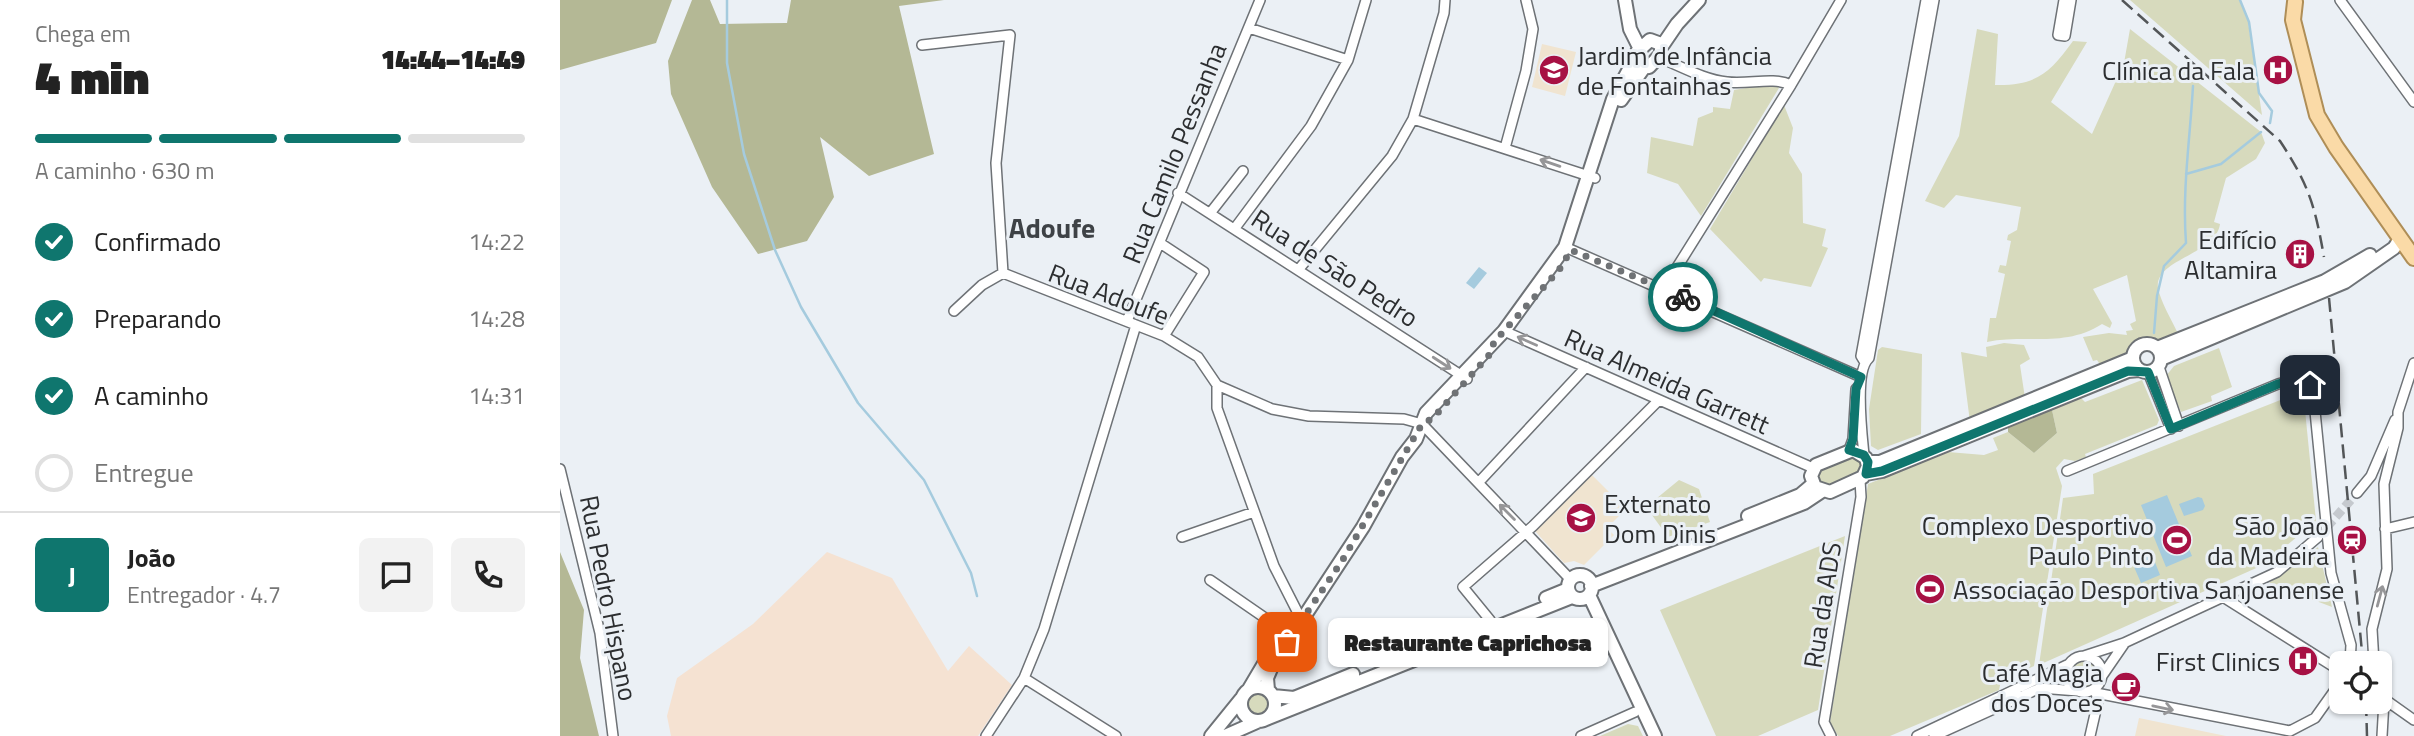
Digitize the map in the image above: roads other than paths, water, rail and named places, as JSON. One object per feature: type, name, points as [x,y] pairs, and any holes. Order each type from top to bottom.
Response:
[{"type":"main road","points":[[1625,0],[1639,59]]},
{"type":"main road","points":[[1639,59],[1656,61],[1660,43],[1688,0]]},
{"type":"main road","points":[[1660,43],[1699,0]]},
{"type":"main road","points":[[2298,1],[2293,20],[2317,115],[2336,147],[2406,234],[2414,258]]},
{"type":"main road","points":[[1263,720],[1273,711],[1268,672],[1299,616],[1343,547],[1395,452],[1412,430],[1422,424],[1426,413],[1464,377],[1507,328],[1519,319],[1559,270],[1620,101],[1650,40],[1660,43]]},
{"type":"main road","points":[[1817,488],[1813,468],[1819,462],[1849,450],[1864,468],[1882,471],[2150,362],[2338,275],[2388,242],[2406,234]]},
{"type":"main road","points":[[1817,488],[1830,492],[1864,468]]},
{"type":"main road","points":[[1225,736],[1580,589],[1804,503],[1817,488]]},
{"type":"main road","points":[[1245,694],[1259,687],[1270,693],[1294,698],[1490,620],[1580,589]]},
{"type":"main road","points":[[1580,589],[1639,711],[1655,736]]},
{"type":"main road","points":[[1211,736],[1245,694],[1284,631],[1299,616]]},
{"type":"main road","points":[[1245,694],[1244,715],[1263,720]]},
{"type":"main road","points":[[1639,711],[1647,736]]},
{"type":"street","name":"Rua Camilo Pessanha","points":[[986,736],[1024,678],[1045,629],[1132,323],[1178,193],[1260,0]]},
{"type":"street","points":[[1235,228],[1311,126],[1348,60],[1366,0]]},
{"type":"street","points":[[1299,269],[1392,156],[1413,119],[1444,13],[1445,0]]},
{"type":"street","points":[[1505,148],[1526,71],[1533,29],[1526,0]]},
{"type":"street","points":[[1664,288],[1841,0]]},
{"type":"street","points":[[1849,450],[1853,439],[1856,389],[1861,381],[1864,362],[1869,358],[1926,0]]},
{"type":"street","points":[[1894,200],[1934,0]]},
{"type":"street","points":[[2064,0],[2058,35],[2065,36],[2071,0]]},
{"type":"street","points":[[2340,0],[2414,102]]},
{"type":"street","points":[[1249,28],[1348,60]]},
{"type":"street","points":[[922,45],[1010,34],[996,163],[1003,274],[982,285],[954,311]]},
{"type":"street","points":[[1665,60],[1723,82],[1750,84],[1779,79],[1791,85]]},
{"type":"street","points":[[1413,119],[1592,177]]},
{"type":"street","points":[[1210,212],[1243,171]]},
{"type":"street","name":"Rua de São Pedro","points":[[1178,193],[1464,377]]},
{"type":"street","points":[[1160,243],[1204,272],[1164,336]]},
{"type":"street","points":[[1568,248],[1664,288],[1861,381]]},
{"type":"street","name":"Rua Adoufe","points":[[1003,274],[1164,336],[1198,357],[1217,385]]},
{"type":"street","name":"Rua Almeida Garrett","points":[[1507,328],[1586,367],[1813,468]]},
{"type":"street","points":[[2150,362],[2175,427]]},
{"type":"street","points":[[2357,493],[2375,467],[2398,412],[2414,363]]},
{"type":"street","points":[[1479,482],[1586,367]]},
{"type":"street","points":[[2067,471],[2278,384],[2297,380],[2310,385],[2313,391],[2332,573],[2351,651]]},
{"type":"street","name":"Rua da ADS","points":[[1831,736],[1824,722],[1864,468],[1861,381]]},
{"type":"street","points":[[1299,616],[1274,566],[1217,408],[1217,385],[1272,409],[1309,416],[1404,419],[1422,424],[1580,589]]},
{"type":"street","points":[[1490,620],[1463,587],[1526,531],[1659,400]]},
{"type":"street","points":[[2373,651],[2372,629],[2387,569],[2384,484],[2398,428],[2398,412]]},
{"type":"street","name":"Rua Pedro Hispano","points":[[560,469],[600,632],[612,736]]},
{"type":"street","points":[[1182,537],[1254,512]]},
{"type":"street","points":[[2385,529],[2414,522]]},
{"type":"street","points":[[1917,736],[2084,656],[2124,643],[2277,572],[2318,537]]},
{"type":"street","points":[[1210,580],[1284,631]]},
{"type":"street","points":[[2223,597],[2329,664]]},
{"type":"street","points":[[2090,736],[2096,690],[2101,677],[2124,643]]},
{"type":"street","points":[[2084,656],[2098,663],[2101,677]]},
{"type":"street","points":[[2069,664],[2066,678],[2078,691]]},
{"type":"street","points":[[1024,678],[1116,736]]},
{"type":"street","points":[[1934,736],[2039,688],[2096,690],[2290,731],[2315,718],[2329,698]]},
{"type":"street","points":[[2392,706],[2414,720]]},
{"type":"street","points":[[1581,736],[1639,711]]},
{"type":"street","points":[[2382,714],[2382,736]]},
{"type":"water","points":[[1479,267],[1487,273],[1474,289],[1466,283]]},
{"type":"water","points":[[2167,495],[2192,556],[2166,567],[2141,505]]},
{"type":"water","points":[[2202,498],[2205,506],[2203,510],[2184,516],[2179,504]]},
{"type":"water","points":[[2151,552],[2160,575],[2141,583],[2131,560]]},
{"type":"waterway","points":[[727,0],[727,63],[744,154],[775,250],[801,307],[858,403],[924,480],[971,573],[977,596]]},
{"type":"waterway","points":[[2240,0],[2249,22],[2259,93],[2272,111],[2270,123]]},
{"type":"waterway","points":[[2154,333],[2157,296],[2164,266],[2186,243],[2186,184],[2193,86]]},
{"type":"waterway","points":[[2186,174],[2221,164],[2261,132]]},
{"type":"tunnel","points":[[2318,537],[2357,493]]},
{"type":"railway","points":[[2122,0],[2280,141],[2310,196],[2324,257]]},
{"type":"railway","points":[[2329,298],[2362,651]]},
{"type":"railway","points":[[2366,714],[2367,736]]},
{"type":"place","name":"Jardim de Infância de Fontainhas","points":[[1554,70]]},
{"type":"place","name":"Clínica da Fala","points":[[2278,70]]},
{"type":"place","name":"Edifício Altamira","points":[[2300,254]]},
{"type":"place","name":"Externato Dom Dinis","points":[[1581,518]]},
{"type":"place","name":"Complexo Desportivo Paulo Pinto","points":[[2177,540]]},
{"type":"place","name":"São João da Madeira","points":[[2352,540]]},
{"type":"place","name":"Associação Desportiva Sanjoanense","points":[[1930,589]]},
{"type":"place","name":"Restaurante Caprichosa","points":[[1287,642]]},
{"type":"place","name":"First Clinics","points":[[2303,661]]},
{"type":"place","name":"Café Magia dos Doces","points":[[2126,687]]},
{"type":"district","name":"Adoufe","points":[[1052,227]]}]
